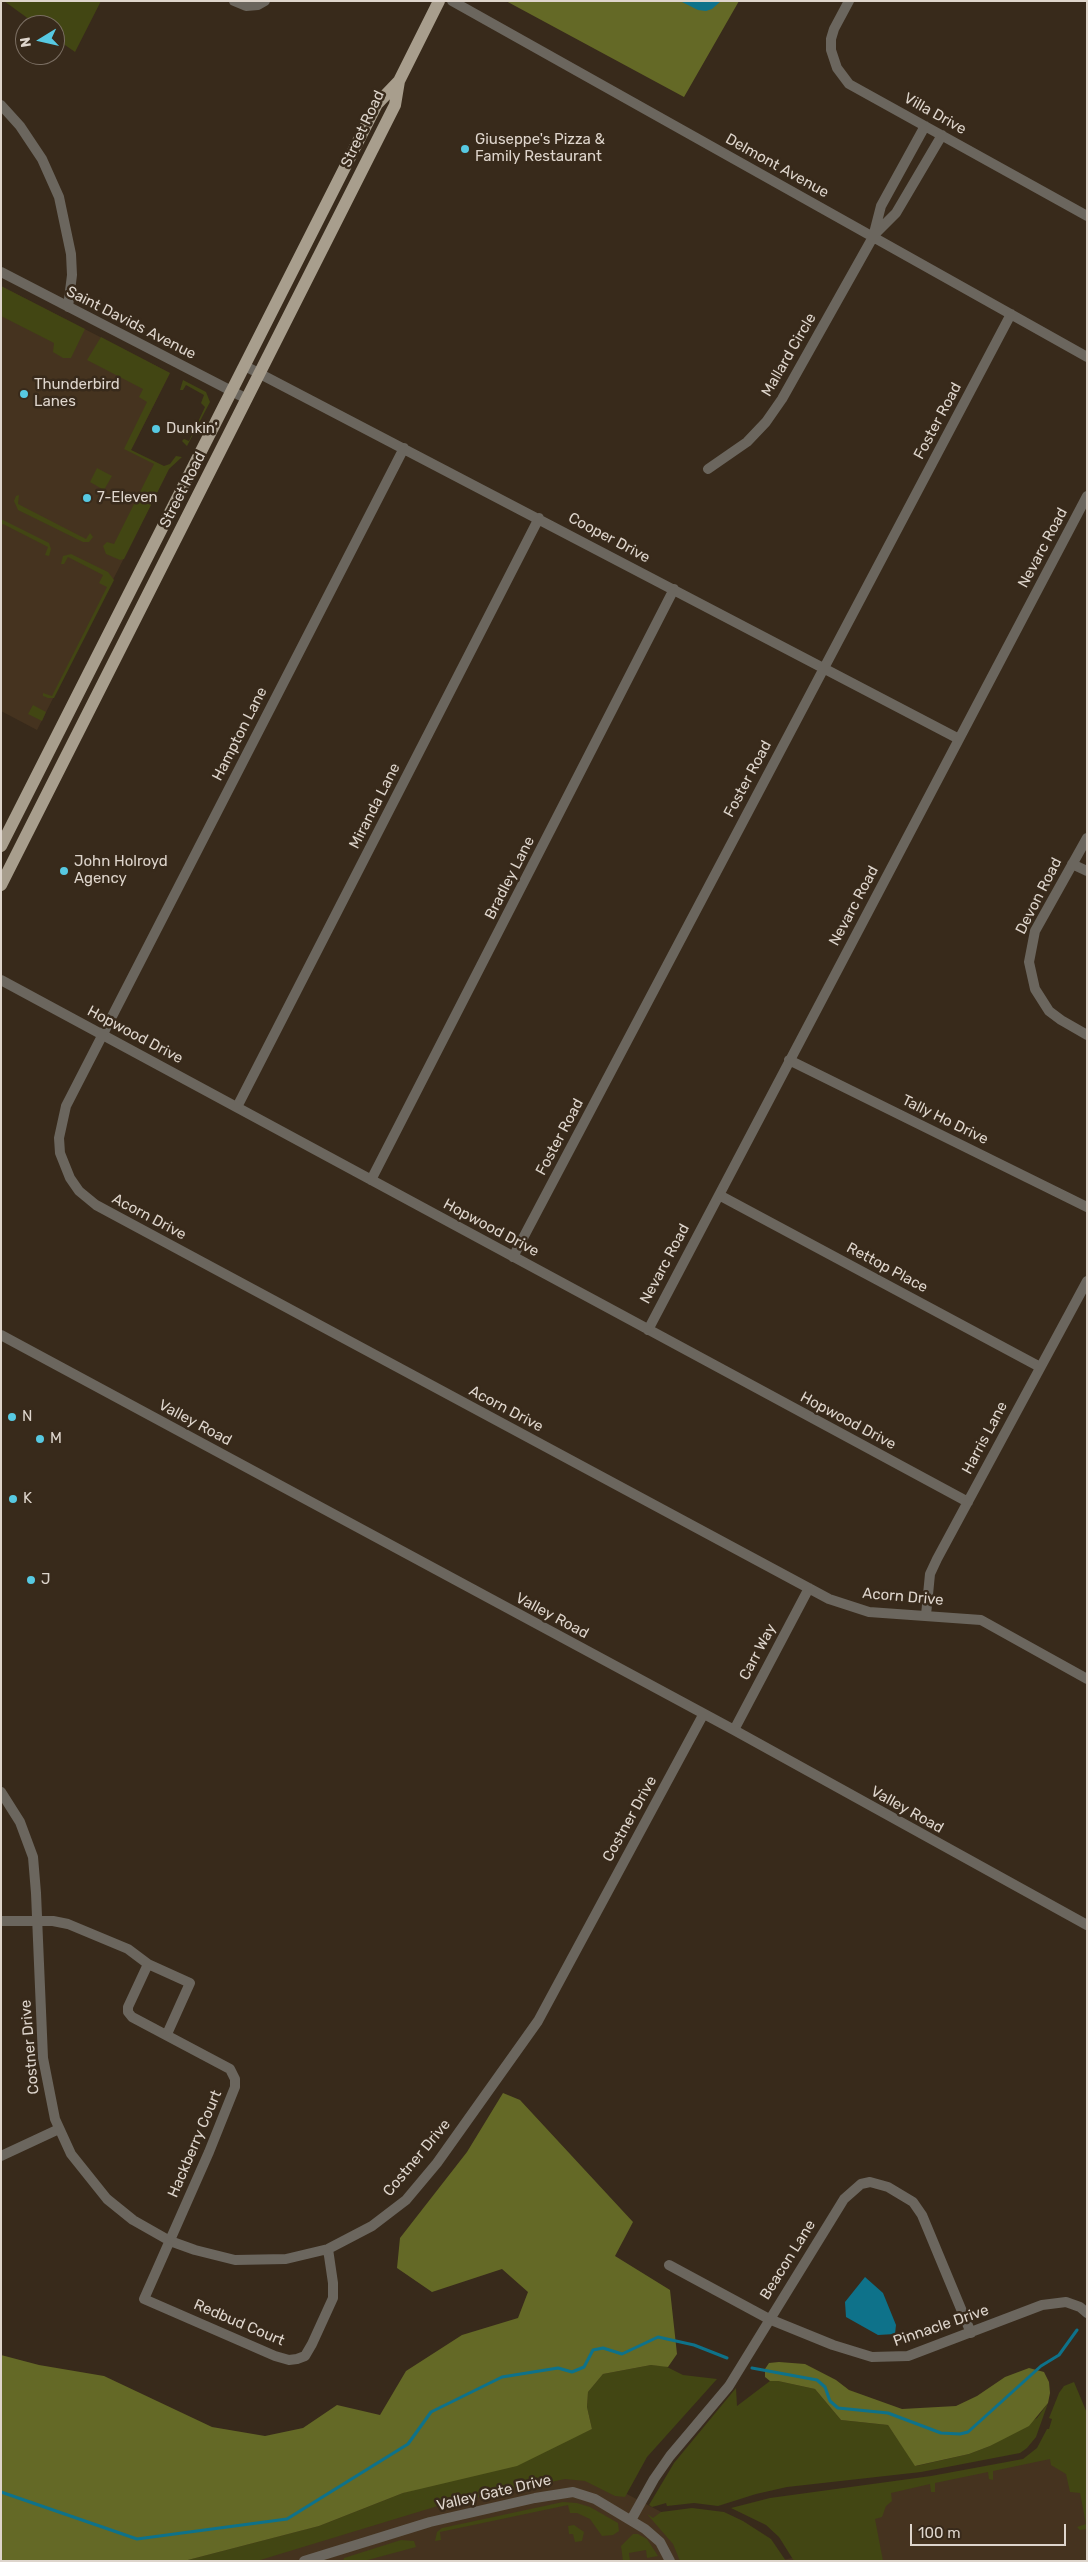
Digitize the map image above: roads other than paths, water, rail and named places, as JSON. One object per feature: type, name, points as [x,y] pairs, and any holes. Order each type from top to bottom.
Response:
[{"type":"main road","name":"Street Road","points":[[1,885],[395,105],[399,81],[439,1]]},
{"type":"main road","name":"Street Road","points":[[1,846],[377,104],[399,81]]},
{"type":"street","points":[[234,1],[246,6],[258,5],[265,1]]},
{"type":"street","name":"Delmont Avenue","points":[[452,1],[1087,357]]},
{"type":"street","name":"Villa Drive","points":[[849,1],[834,29],[831,39],[834,59],[841,76],[849,84],[1087,216]]},
{"type":"street","points":[[1,105],[20,126],[42,159],[59,197],[71,254],[72,275],[68,307]]},
{"type":"street","points":[[873,237],[881,206],[926,126]]},
{"type":"street","points":[[873,237],[896,213],[942,136]]},
{"type":"street","name":"Mallard Circle","points":[[708,469],[738,449],[774,411],[873,237]]},
{"type":"street","name":"Saint Davids Avenue","points":[[1,272],[246,399]]},
{"type":"street","name":"Foster Road","points":[[513,1257],[1011,314]]},
{"type":"street","name":"Cooper Drive","points":[[244,366],[539,518],[959,739]]},
{"type":"street","name":"Hampton Lane","points":[[103,1035],[404,448]]},
{"type":"street","name":"Nevarc Road","points":[[648,1330],[1087,496]]},
{"type":"street","name":"Miranda Lane","points":[[237,1107],[539,518]]},
{"type":"street","name":"Bradley Lane","points":[[372,1180],[674,589]]},
{"type":"street","name":"Devon Road","points":[[1087,838],[1036,931],[1030,947],[1029,962],[1035,990],[1049,1010],[1061,1020],[1087,1035]]},
{"type":"street","points":[[1072,864],[1087,872]]},
{"type":"street","name":"Hopwood Drive","points":[[1,980],[968,1502]]},
{"type":"street","name":"Acorn Drive","points":[[103,1035],[66,1106],[60,1127],[60,1153],[65,1169],[79,1191],[87,1199],[809,1588],[853,1608],[886,1613],[981,1620],[1086,1678]]},
{"type":"street","name":"Tally Ho Drive","points":[[789,1060],[1087,1207]]},
{"type":"street","name":"Rettop Place","points":[[719,1195],[1040,1367]]},
{"type":"street","name":"Harris Lane","points":[[926,1615],[930,1574],[1087,1281]]},
{"type":"street","name":"Valley Road","points":[[1,1335],[703,1715],[734,1730],[1087,1925]]},
{"type":"street","name":"Carr Way","points":[[734,1730],[809,1588]]},
{"type":"street","name":"Costner Drive","points":[[1,1792],[20,1822],[33,1857],[38,1921],[43,2058],[49,2097],[59,2129],[82,2169],[107,2199],[133,2220],[170,2241],[215,2256],[250,2261],[286,2259],[328,2248],[372,2226],[406,2200],[436,2163],[502,2074],[538,2021],[703,1715]]},
{"type":"street","points":[[1,1922],[38,1921],[68,1924],[128,1949],[148,1964],[190,1983],[167,2034]]},
{"type":"street","name":"Hackberry Court","points":[[148,1964],[128,2007],[128,2012],[132,2017],[230,2069],[235,2079],[235,2087],[209,2152],[170,2241]]},
{"type":"street","points":[[1,2156],[59,2129]]},
{"type":"street","name":"Beacon Lane","points":[[631,2520],[654,2479],[729,2386],[844,2199],[861,2184],[870,2182],[888,2187],[913,2202],[922,2215],[971,2333]]},
{"type":"street","name":"Redbud Court","points":[[170,2241],[144,2299],[275,2356],[289,2360],[305,2356],[333,2298],[334,2283],[328,2248]]},
{"type":"street","name":"Pinnacle Drive","points":[[668,2265],[769,2319],[833,2345],[872,2357],[908,2356],[1054,2303],[1066,2302],[1080,2307],[1087,2313]]},
{"type":"street","name":"Valley Gate Drive","points":[[304,2561],[430,2522],[564,2493],[584,2494],[631,2520],[653,2535],[670,2561]]},
{"type":"water","points":[[680,1],[721,1],[712,9],[706,11],[698,10]]},
{"type":"water","points":[[865,2277],[883,2293],[896,2325],[895,2334],[878,2335],[846,2317],[845,2302]]},
{"type":"waterway","points":[[752,2368],[817,2380],[825,2387],[830,2401],[838,2408],[888,2413],[941,2433],[960,2434],[968,2432],[1041,2366],[1059,2355],[1077,2330]]},
{"type":"waterway","points":[[1,2492],[137,2539],[287,2519],[408,2444],[431,2412],[502,2377],[558,2368],[572,2372],[584,2367],[593,2350],[603,2348],[622,2354],[658,2337],[694,2345],[727,2358]]},
{"type":"place","name":"Giuseppe's Pizza & Family Restaurant","points":[[465,149]]},
{"type":"place","name":"Thunderbird Lanes","points":[[24,394]]},
{"type":"place","name":"Dunkin'","points":[[156,429]]},
{"type":"place","name":"7-Eleven","points":[[87,498]]},
{"type":"place","name":"John Holroyd Agency","points":[[64,871]]},
{"type":"place","name":"N","points":[[12,1417]]},
{"type":"place","name":"M","points":[[40,1439]]},
{"type":"place","name":"K","points":[[13,1499]]},
{"type":"place","name":"J","points":[[31,1580]]}]
